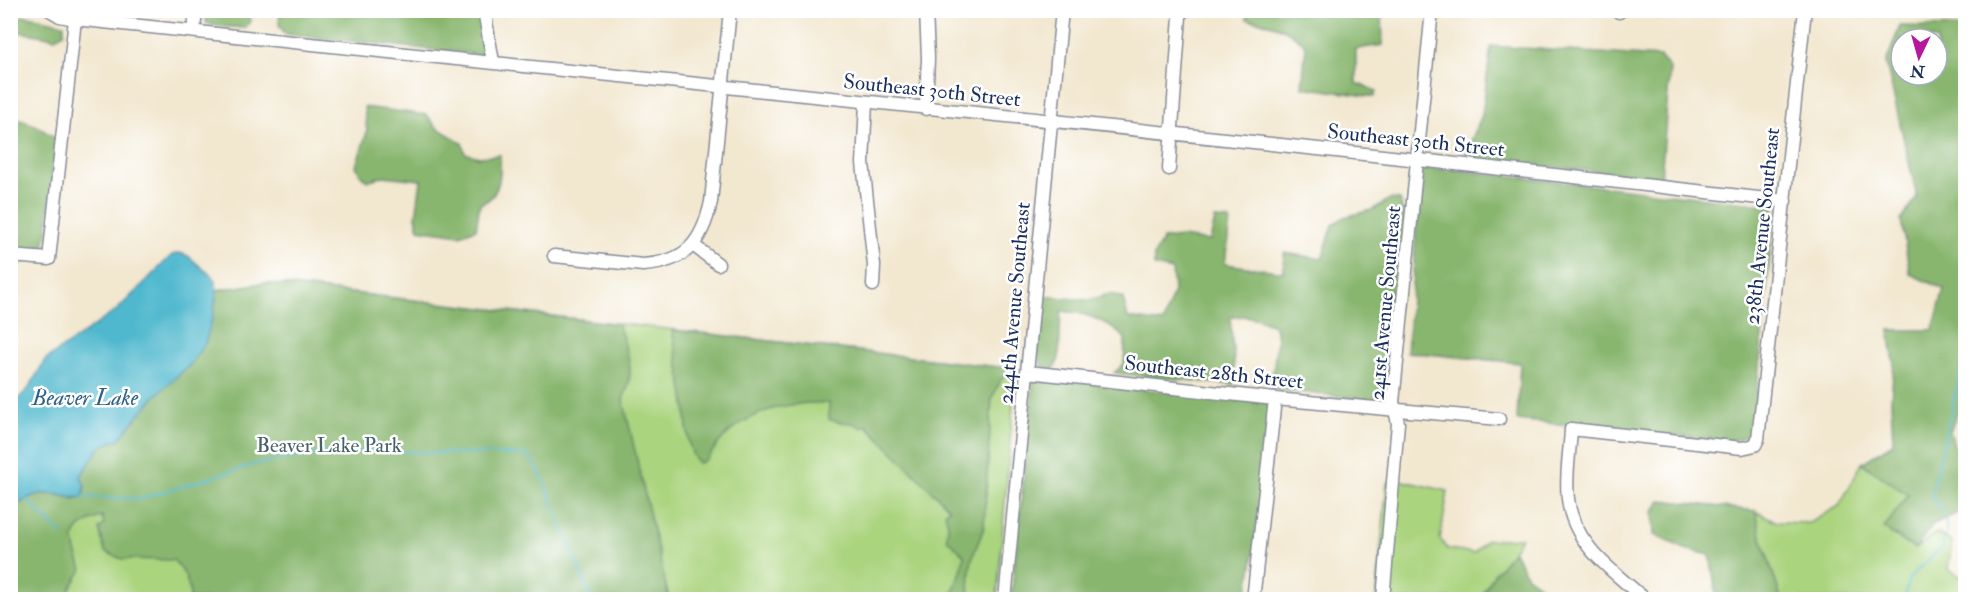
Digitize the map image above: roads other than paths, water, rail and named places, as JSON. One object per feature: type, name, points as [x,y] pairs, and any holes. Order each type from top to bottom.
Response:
[{"type":"street","name":"Southeast 30th Street","points":[[50,10],[60,16],[75,19],[1417,159],[1785,201]]},
{"type":"street","points":[[194,31],[196,10]]},
{"type":"street","points":[[484,10],[493,62]]},
{"type":"street","points":[[554,256],[643,265],[657,264],[674,258],[693,245],[704,230],[711,202],[730,10]]},
{"type":"street","points":[[926,10],[928,58],[926,109]]},
{"type":"street","name":"244th Avenue Southeast","points":[[1005,600],[1062,10]]},
{"type":"street","points":[[1169,169],[1175,71],[1180,16],[1183,10]]},
{"type":"street","name":"241st Avenue Southeast","points":[[1383,600],[1398,423],[1393,402],[1432,10]]},
{"type":"street","name":"238th Avenue Southeast","points":[[1646,600],[1596,557],[1578,531],[1568,501],[1571,429],[1742,448],[1755,445],[1758,439],[1805,10]]},
{"type":"street","points":[[10,256],[49,259],[75,19]]},
{"type":"street","points":[[866,103],[863,163],[874,265],[873,285]]},
{"type":"street","points":[[693,245],[718,264]]},
{"type":"street","name":"Southeast 28th Street","points":[[1028,372],[1275,399],[1498,418]]},
{"type":"street","points":[[1253,600],[1275,399]]},
{"type":"water","name":"Beaver Lake","points":[[180,253],[188,256],[214,278],[217,290],[213,316],[205,343],[190,365],[156,395],[119,439],[101,446],[81,476],[85,487],[83,497],[75,498],[48,493],[36,495],[11,510],[11,406],[29,388],[45,360],[117,310],[172,255]]},
{"type":"waterway","points":[[1905,600],[1909,578],[1942,547],[1947,530],[1944,515],[1931,496],[1966,350]]},
{"type":"waterway","points":[[83,497],[140,499],[256,464],[341,450],[528,455],[541,474],[592,600]]},
{"type":"waterway","points":[[25,498],[63,535]]},
{"type":"park label","name":"Beaver Lake Park","points":[[329,445]]}]
